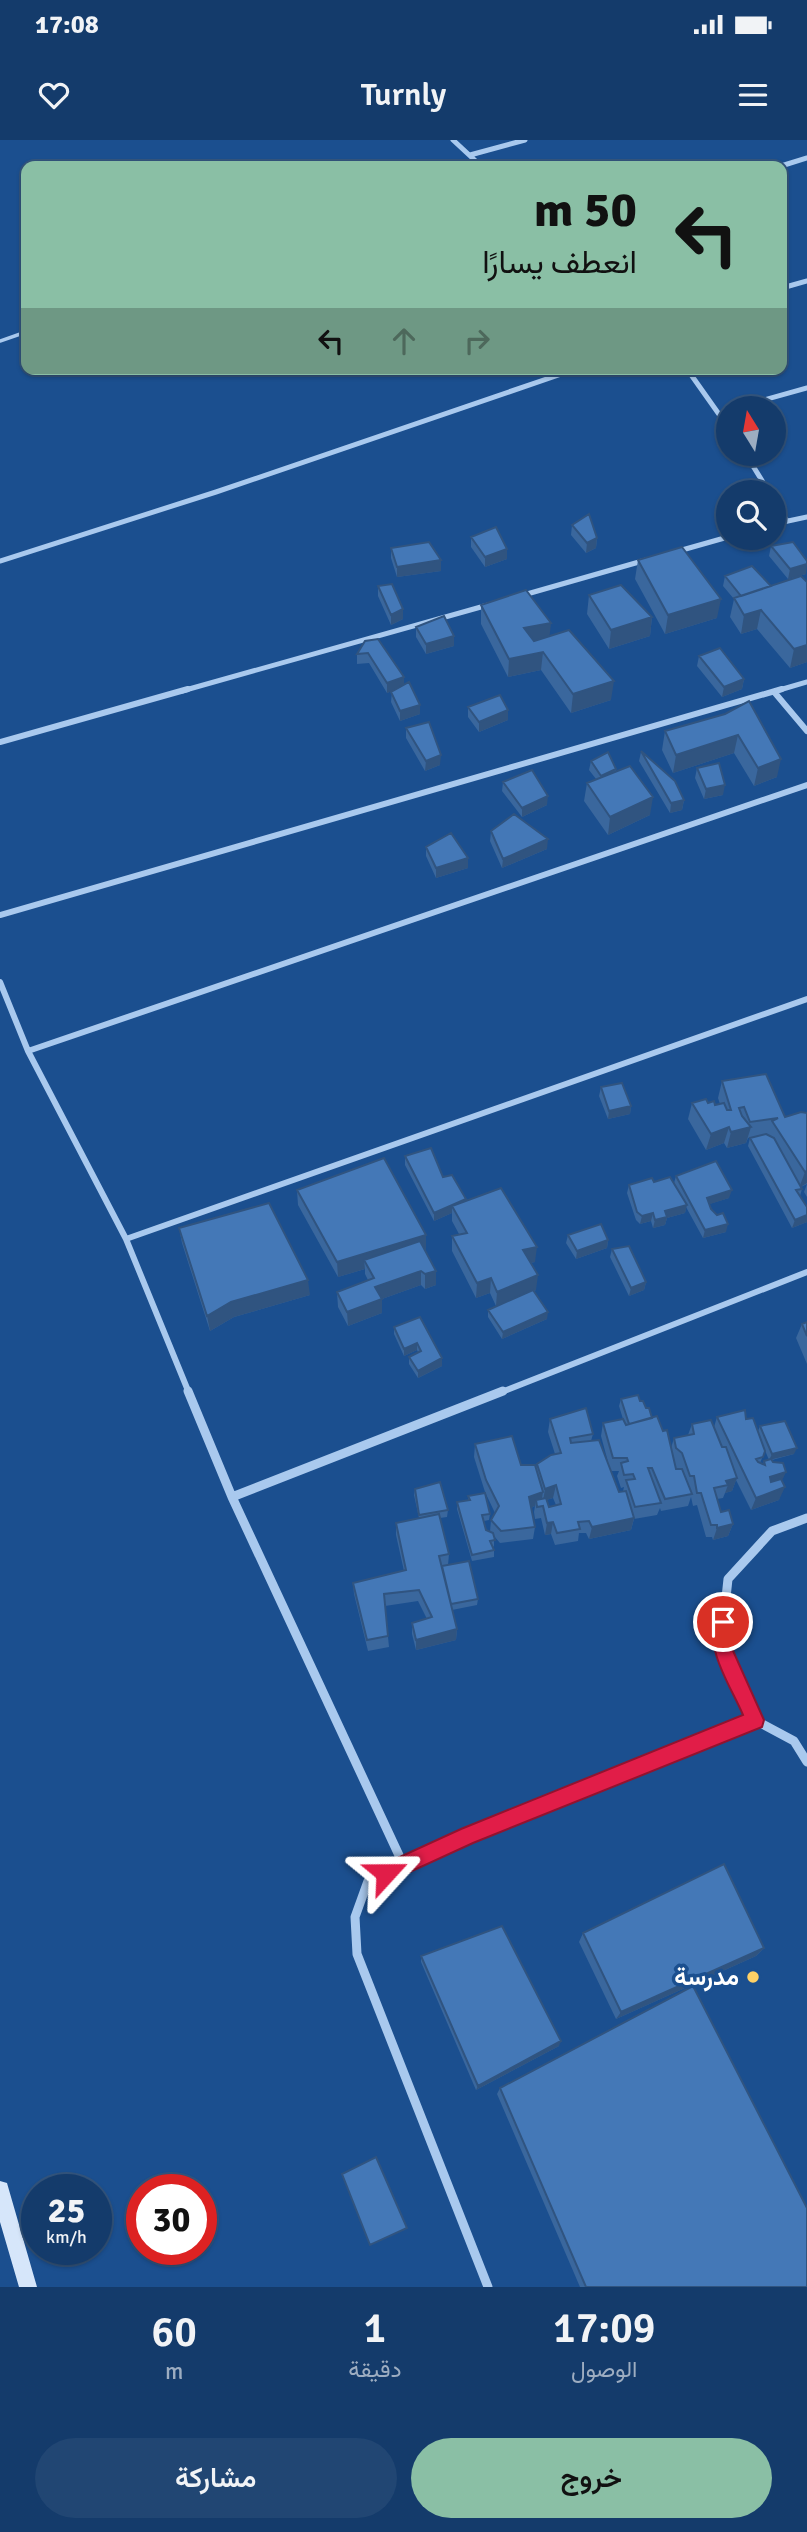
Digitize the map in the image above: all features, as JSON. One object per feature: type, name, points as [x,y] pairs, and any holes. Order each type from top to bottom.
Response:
[{"type":"main road","points":[[0,2190],[3,2209],[28,2287]]},
{"type":"street","points":[[453,140],[476,161]]},
{"type":"street","points":[[470,155],[525,140]]},
{"type":"street","points":[[787,164],[807,158]]},
{"type":"street","points":[[787,287],[807,281]]},
{"type":"street","points":[[0,561],[216,492],[558,375]]},
{"type":"street","points":[[691,375],[716,408]]},
{"type":"street","points":[[778,396],[807,388]]},
{"type":"street","points":[[787,521],[807,517]]},
{"type":"street","points":[[662,556],[716,540]]},
{"type":"street","points":[[516,597],[649,559]]},
{"type":"street","points":[[0,742],[490,604]]},
{"type":"street","points":[[0,915],[807,682]]},
{"type":"street","points":[[775,693],[807,732]]},
{"type":"street","points":[[28,1051],[807,785]]},
{"type":"street","points":[[0,982],[28,1051],[126,1239],[232,1497],[404,1866]]},
{"type":"street","points":[[126,1239],[807,999]]},
{"type":"street","points":[[232,1497],[807,1272]]},
{"type":"street","points":[[807,1518],[772,1531],[728,1579],[721,1644],[755,1720],[794,1741],[807,1762]]},
{"type":"street","points":[[488,2287],[357,1954],[355,1917],[368,1881],[467,1836],[755,1720]]},
{"type":"lane","points":[[0,341],[21,334]]},
{"type":"building","points":[[589,514],[597,538],[587,543],[572,525]]},
{"type":"building","points":[[496,527],[507,549],[485,557],[471,537]]},
{"type":"building","points":[[429,542],[441,560],[397,567],[391,548]]},
{"type":"building","points":[[793,542],[807,564],[790,569],[774,550],[786,550],[786,543]]},
{"type":"building","points":[[682,547],[721,599],[668,615],[638,560]]},
{"type":"building","points":[[752,566],[771,586],[741,596],[725,576]]},
{"type":"building","points":[[801,576],[807,582],[807,645],[794,649],[761,610],[744,615],[734,598]]},
{"type":"building","points":[[392,584],[403,609],[391,615],[378,586]]},
{"type":"building","points":[[621,585],[652,617],[611,630],[589,595]]},
{"type":"building","points":[[526,590],[551,623],[524,628],[534,641],[569,630],[614,681],[573,694],[543,652],[509,659],[481,605]]},
{"type":"building","points":[[444,616],[454,636],[426,644],[416,627]]},
{"type":"building","points":[[378,639],[404,677],[387,683],[368,653],[357,654],[365,641]]},
{"type":"building","points":[[720,648],[744,679],[724,687],[699,656]]},
{"type":"building","points":[[409,682],[420,705],[400,711],[391,692]]},
{"type":"building","points":[[500,695],[508,710],[479,722],[468,707]]},
{"type":"building","points":[[749,701],[781,759],[758,768],[738,735],[676,755],[665,731],[725,714]]},
{"type":"building","points":[[429,722],[441,755],[426,761],[406,728]]},
{"type":"building","points":[[641,751],[675,781],[684,800],[671,803]]},
{"type":"building","points":[[608,752],[616,769],[601,776],[591,761]]},
{"type":"building","points":[[719,763],[725,785],[706,789],[697,768]]},
{"type":"building","points":[[630,766],[653,797],[610,817],[587,783]]},
{"type":"building","points":[[532,770],[548,796],[522,808],[503,782]]},
{"type":"building","points":[[514,814],[548,839],[503,859],[491,831]]},
{"type":"building","points":[[451,833],[468,858],[436,868],[426,847]]},
{"type":"building","points":[[766,1074],[785,1117],[807,1113],[805,1172],[772,1121],[778,1118],[750,1122],[744,1107],[739,1108],[751,1127],[731,1132],[729,1127],[711,1134],[692,1103],[706,1099],[708,1103],[714,1101],[715,1105],[724,1103],[727,1110],[731,1110],[722,1081]]},
{"type":"building","points":[[622,1083],[631,1106],[609,1111],[601,1087]]},
{"type":"building","points":[[766,1134],[774,1138],[802,1189],[796,1190],[807,1207],[807,1215],[795,1220],[750,1138]]},
{"type":"building","points":[[431,1148],[443,1177],[452,1175],[466,1199],[434,1213],[405,1156]]},
{"type":"building","points":[[384,1158],[426,1235],[337,1262],[297,1190]]},
{"type":"building","points":[[716,1161],[732,1190],[707,1198],[711,1209],[717,1215],[723,1213],[728,1224],[705,1230],[676,1176]]},
{"type":"building","points":[[670,1177],[687,1205],[665,1211],[667,1217],[655,1220],[653,1213],[642,1216],[637,1212],[629,1185],[652,1178],[654,1182]]},
{"type":"building","points":[[501,1188],[537,1247],[523,1250],[538,1275],[497,1292],[491,1278],[477,1283],[452,1236],[467,1233],[452,1206]]},
{"type":"building","points":[[269,1203],[308,1280],[231,1302],[207,1316],[179,1228]]},
{"type":"building","points":[[601,1224],[608,1240],[577,1251],[568,1235]]},
{"type":"building","points":[[420,1241],[436,1271],[425,1274],[421,1271],[375,1287],[382,1299],[347,1312],[337,1292],[374,1278],[364,1260]]},
{"type":"building","points":[[629,1246],[646,1282],[631,1288],[612,1249]]},
{"type":"building","points":[[533,1290],[548,1312],[503,1332],[488,1310]]},
{"type":"building","points":[[420,1317],[442,1358],[418,1371],[409,1357],[421,1351],[417,1343],[404,1349],[394,1327]]},
{"type":"building","points":[[807,1322],[807,1336],[802,1324]]},
{"type":"building","points":[[638,1395],[640,1401],[649,1408],[652,1418],[629,1424],[621,1399]]},
{"type":"building","points":[[586,1408],[593,1434],[570,1438],[571,1443],[599,1440],[619,1492],[626,1491],[634,1518],[592,1527],[589,1521],[578,1522],[580,1529],[557,1533],[553,1522],[547,1523],[543,1506],[537,1507],[536,1500],[546,1498],[549,1507],[561,1504],[556,1485],[545,1489],[537,1464],[551,1455],[561,1453],[550,1419]]},
{"type":"building","points":[[745,1410],[746,1419],[753,1418],[765,1451],[763,1457],[756,1459],[765,1465],[764,1461],[771,1459],[773,1462],[783,1463],[786,1472],[770,1477],[771,1482],[781,1479],[785,1487],[756,1498],[717,1417]]},
{"type":"building","points":[[657,1416],[663,1431],[667,1430],[676,1469],[682,1469],[692,1494],[665,1499],[652,1468],[648,1468],[661,1503],[635,1507],[626,1480],[635,1479],[633,1474],[624,1475],[621,1463],[628,1461],[627,1458],[613,1458],[603,1423],[623,1419],[626,1425]]},
{"type":"building","points":[[711,1420],[722,1447],[726,1447],[737,1478],[726,1481],[728,1485],[714,1488],[721,1512],[729,1510],[733,1524],[717,1528],[717,1525],[711,1525],[701,1493],[697,1493],[694,1476],[690,1476],[674,1438],[694,1434],[692,1424]]},
{"type":"building","points":[[785,1421],[797,1448],[772,1454],[760,1426]]},
{"type":"building","points":[[512,1436],[521,1465],[535,1465],[543,1492],[529,1497],[535,1527],[501,1531],[491,1520],[499,1506],[486,1480],[475,1444]]},
{"type":"building","points":[[440,1482],[448,1510],[419,1515],[415,1489]]},
{"type":"building","points":[[485,1493],[490,1514],[482,1515],[486,1530],[493,1533],[495,1540],[490,1541],[494,1550],[472,1555],[457,1502],[470,1500],[468,1496]]},
{"type":"building","points":[[439,1514],[449,1554],[439,1556],[457,1629],[416,1640],[412,1623],[432,1617],[419,1590],[384,1594],[388,1636],[367,1640],[353,1583],[406,1570],[396,1523]]},
{"type":"building","points":[[469,1561],[478,1599],[451,1604],[442,1566]]},
{"type":"building","points":[[724,1864],[764,1948],[621,2012],[583,1933]]},
{"type":"building","points":[[502,1926],[561,2041],[478,2086],[421,1956]]},
{"type":"building","points":[[693,1986],[807,2208],[807,2287],[586,2287],[500,2088]]},
{"type":"building","points":[[376,2157],[407,2228],[370,2245],[342,2174]]},
{"type":"place","name":"مدرسة","points":[[753,1977]]},
{"type":"route","points":[[386,1873],[467,1836],[755,1720],[721,1644],[723,1622]]}]
